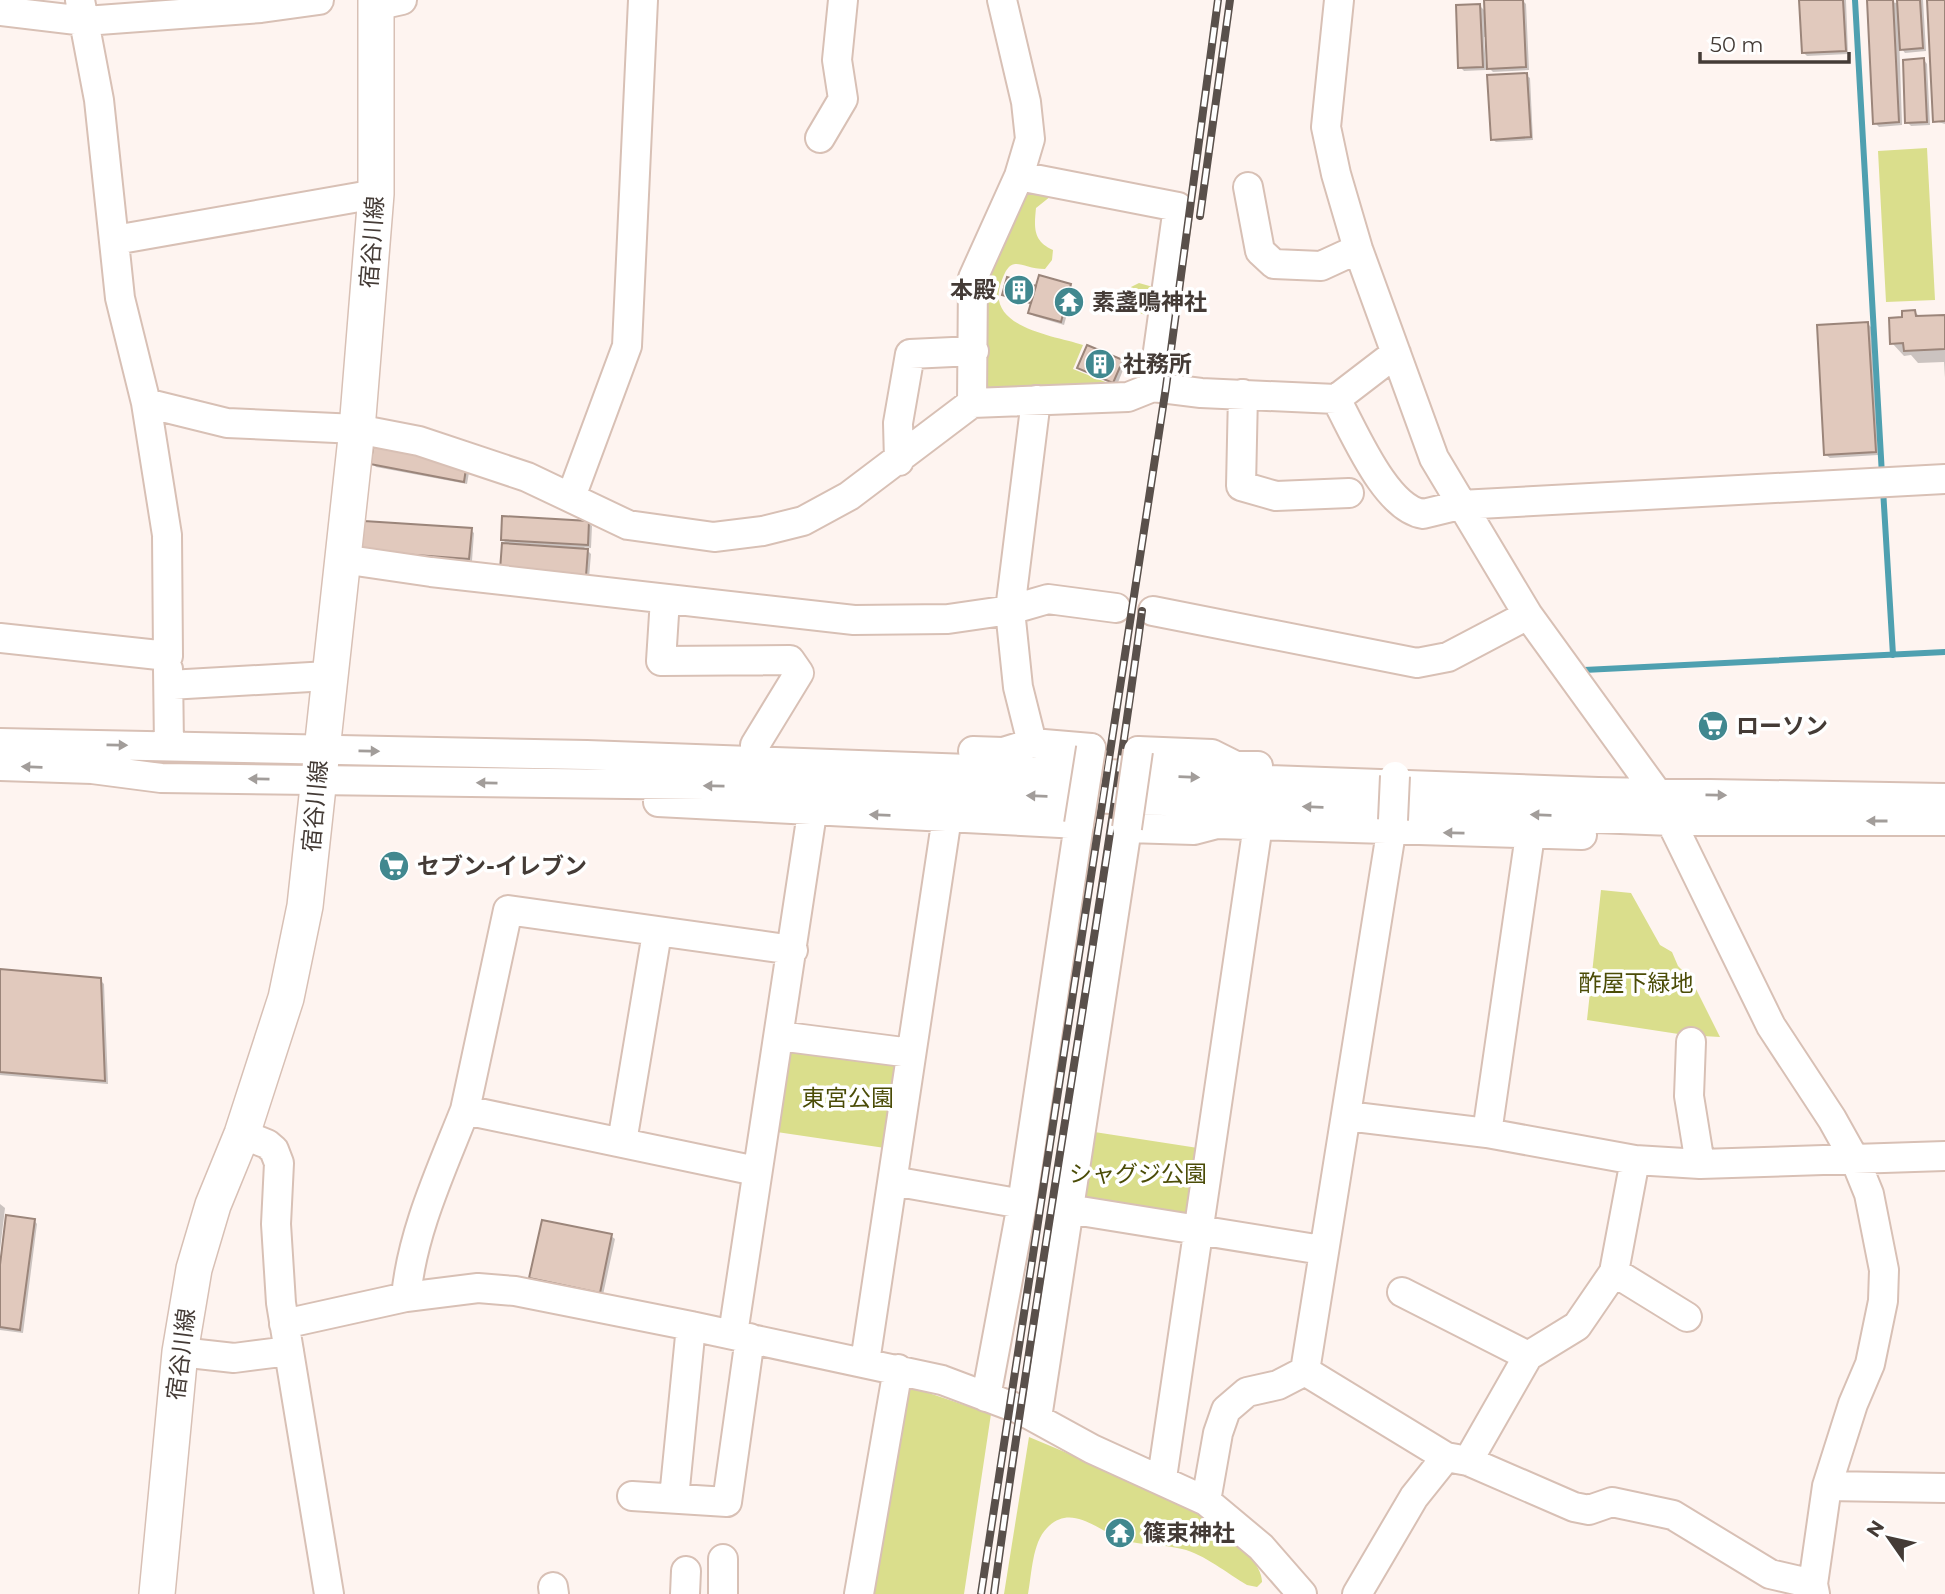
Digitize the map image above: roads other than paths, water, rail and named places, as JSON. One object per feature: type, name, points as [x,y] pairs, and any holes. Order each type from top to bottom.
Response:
[{"type":"main road","name":"宿谷川線","points":[[157,1594],[180,1352],[194,1269],[213,1205],[242,1134],[291,980],[305,906],[318,765],[357,429],[376,194],[384,2]]},
{"type":"street","points":[[0,10],[261,8],[319,0]]},
{"type":"street","points":[[571,498],[626,346],[643,0]]},
{"type":"street","points":[[820,138],[843,99],[837,60],[843,0]]},
{"type":"street","points":[[972,402],[973,278],[1019,176],[1030,139],[1030,122],[1002,0]]},
{"type":"street","points":[[1339,0],[1326,127],[1336,174],[1359,249],[1434,458],[1460,505],[1643,802]]},
{"type":"street","points":[[82,11],[99,100],[120,298],[146,403],[167,535],[169,746]]},
{"type":"street","points":[[1019,176],[1178,207],[1153,387]]},
{"type":"street","points":[[1248,187],[1260,251],[1274,264],[1321,266],[1359,249]]},
{"type":"street","points":[[115,240],[376,194]]},
{"type":"street","points":[[899,460],[898,424],[910,354],[974,351]]},
{"type":"street","points":[[146,403],[227,423],[357,429],[419,441],[463,453],[527,477],[628,525],[714,537],[764,531],[803,521],[849,496],[972,402],[1128,397],[1153,387],[1336,399],[1396,354]]},
{"type":"street","points":[[1242,394],[1241,485],[1276,496],[1349,492]]},
{"type":"street","points":[[1336,399],[1383,483],[1402,504],[1423,514],[1460,505],[1945,479]]},
{"type":"street","points":[[1032,743],[1018,687],[1010,610],[1036,400]]},
{"type":"street","points":[[342,559],[854,620],[948,619],[1010,610],[1048,599],[1116,608]]},
{"type":"street","points":[[665,599],[661,661],[790,660],[799,673],[754,745]]},
{"type":"street","points":[[1153,611],[1417,663],[1448,657],[1528,615]]},
{"type":"street","points":[[0,638],[168,656]]},
{"type":"street","points":[[169,685],[328,676]]},
{"type":"street","points":[[587,755],[673,740],[1003,752],[1032,743],[1091,748],[1022,1204],[986,1397]]},
{"type":"street","points":[[0,743],[169,746],[318,765],[581,784],[1643,802],[1945,798]]},
{"type":"street","points":[[1037,1418],[1138,751],[1212,754],[1236,766],[1604,779],[1672,821],[1771,1026],[1856,1161],[1880,1237],[1884,1270],[1883,1301],[1870,1364],[1853,1404],[1827,1486],[1814,1589],[1770,1574],[1673,1515],[1612,1502],[1589,1510],[1574,1507],[1457,1459],[1306,1371]]},
{"type":"street","points":[[0,766],[92,769],[162,778],[318,765],[587,755],[1643,802]]},
{"type":"street","points":[[1306,1371],[1322,1250],[1347,1116],[1392,825],[1396,771]]},
{"type":"street","points":[[581,784],[654,802],[812,813],[1079,824]]},
{"type":"street","points":[[1127,828],[1194,830],[1217,824],[1392,825],[1530,835],[1614,834],[1643,802]]},
{"type":"street","points":[[632,1496],[727,1502],[756,1171],[793,950],[812,813]]},
{"type":"street","points":[[864,1363],[947,817]]},
{"type":"street","points":[[1672,821],[1945,821]]},
{"type":"street","points":[[1162,1478],[1258,825]]},
{"type":"street","points":[[1487,1133],[1530,835]]},
{"type":"street","points":[[406,1297],[409,1264],[427,1207],[465,1110],[508,910],[793,950]]},
{"type":"street","points":[[622,1142],[657,933]]},
{"type":"street","points":[[779,1036],[911,1053]]},
{"type":"street","points":[[1691,1042],[1689,1097],[1700,1164]]},
{"type":"street","points":[[465,1110],[756,1171]]},
{"type":"street","points":[[1347,1116],[1487,1133],[1635,1160],[1700,1164],[1945,1156]]},
{"type":"street","points":[[242,1134],[267,1144],[274,1150],[279,1163],[276,1242],[284,1324],[329,1594]]},
{"type":"street","points":[[1357,1594],[1414,1497],[1457,1459],[1528,1356],[1577,1326],[1614,1272],[1635,1160]]},
{"type":"street","points":[[893,1181],[1022,1204]]},
{"type":"street","points":[[1068,1209],[1322,1250]]},
{"type":"street","points":[[1614,1272],[1688,1317]]},
{"type":"street","points":[[284,1324],[406,1297],[478,1288],[515,1291],[942,1380],[1037,1418],[1092,1449],[1162,1478],[1206,1501],[1261,1547],[1302,1594]]},
{"type":"street","points":[[1402,1292],[1528,1356]]},
{"type":"street","points":[[674,1499],[691,1326]]},
{"type":"street","points":[[180,1352],[234,1358],[289,1351]]},
{"type":"street","points":[[859,1594],[898,1369]]},
{"type":"street","points":[[1206,1501],[1217,1433],[1226,1410],[1247,1392],[1278,1385],[1306,1371]]},
{"type":"street","points":[[1827,1486],[1945,1488]]},
{"type":"street","points":[[723,1559],[723,1594]]},
{"type":"waterway","points":[[1855,0],[1882,475]]},
{"type":"waterway","points":[[1883,489],[1893,655]]},
{"type":"waterway","points":[[1584,670],[1945,652]]},
{"type":"railway","points":[[981,1594],[1166,387],[1218,0]]},
{"type":"railway","points":[[1200,216],[1230,0]]},
{"type":"railway","points":[[994,1594],[1142,611]]},
{"type":"place","name":"本殿","points":[[1019,290]]},
{"type":"place","name":"素盞鳴神社","points":[[1069,302]]},
{"type":"place","name":"社務所","points":[[1100,364]]},
{"type":"place","name":"ローソン","points":[[1713,726]]},
{"type":"place","name":"セブン-イレブン","points":[[394,866]]},
{"type":"place","name":"篠束神社","points":[[1120,1533]]},
{"type":"park label","name":"酢屋下緑地","points":[[1636,983]]},
{"type":"park label","name":"東宮公園","points":[[848,1098]]},
{"type":"park label","name":"シャグジ公園","points":[[1138,1174]]}]
